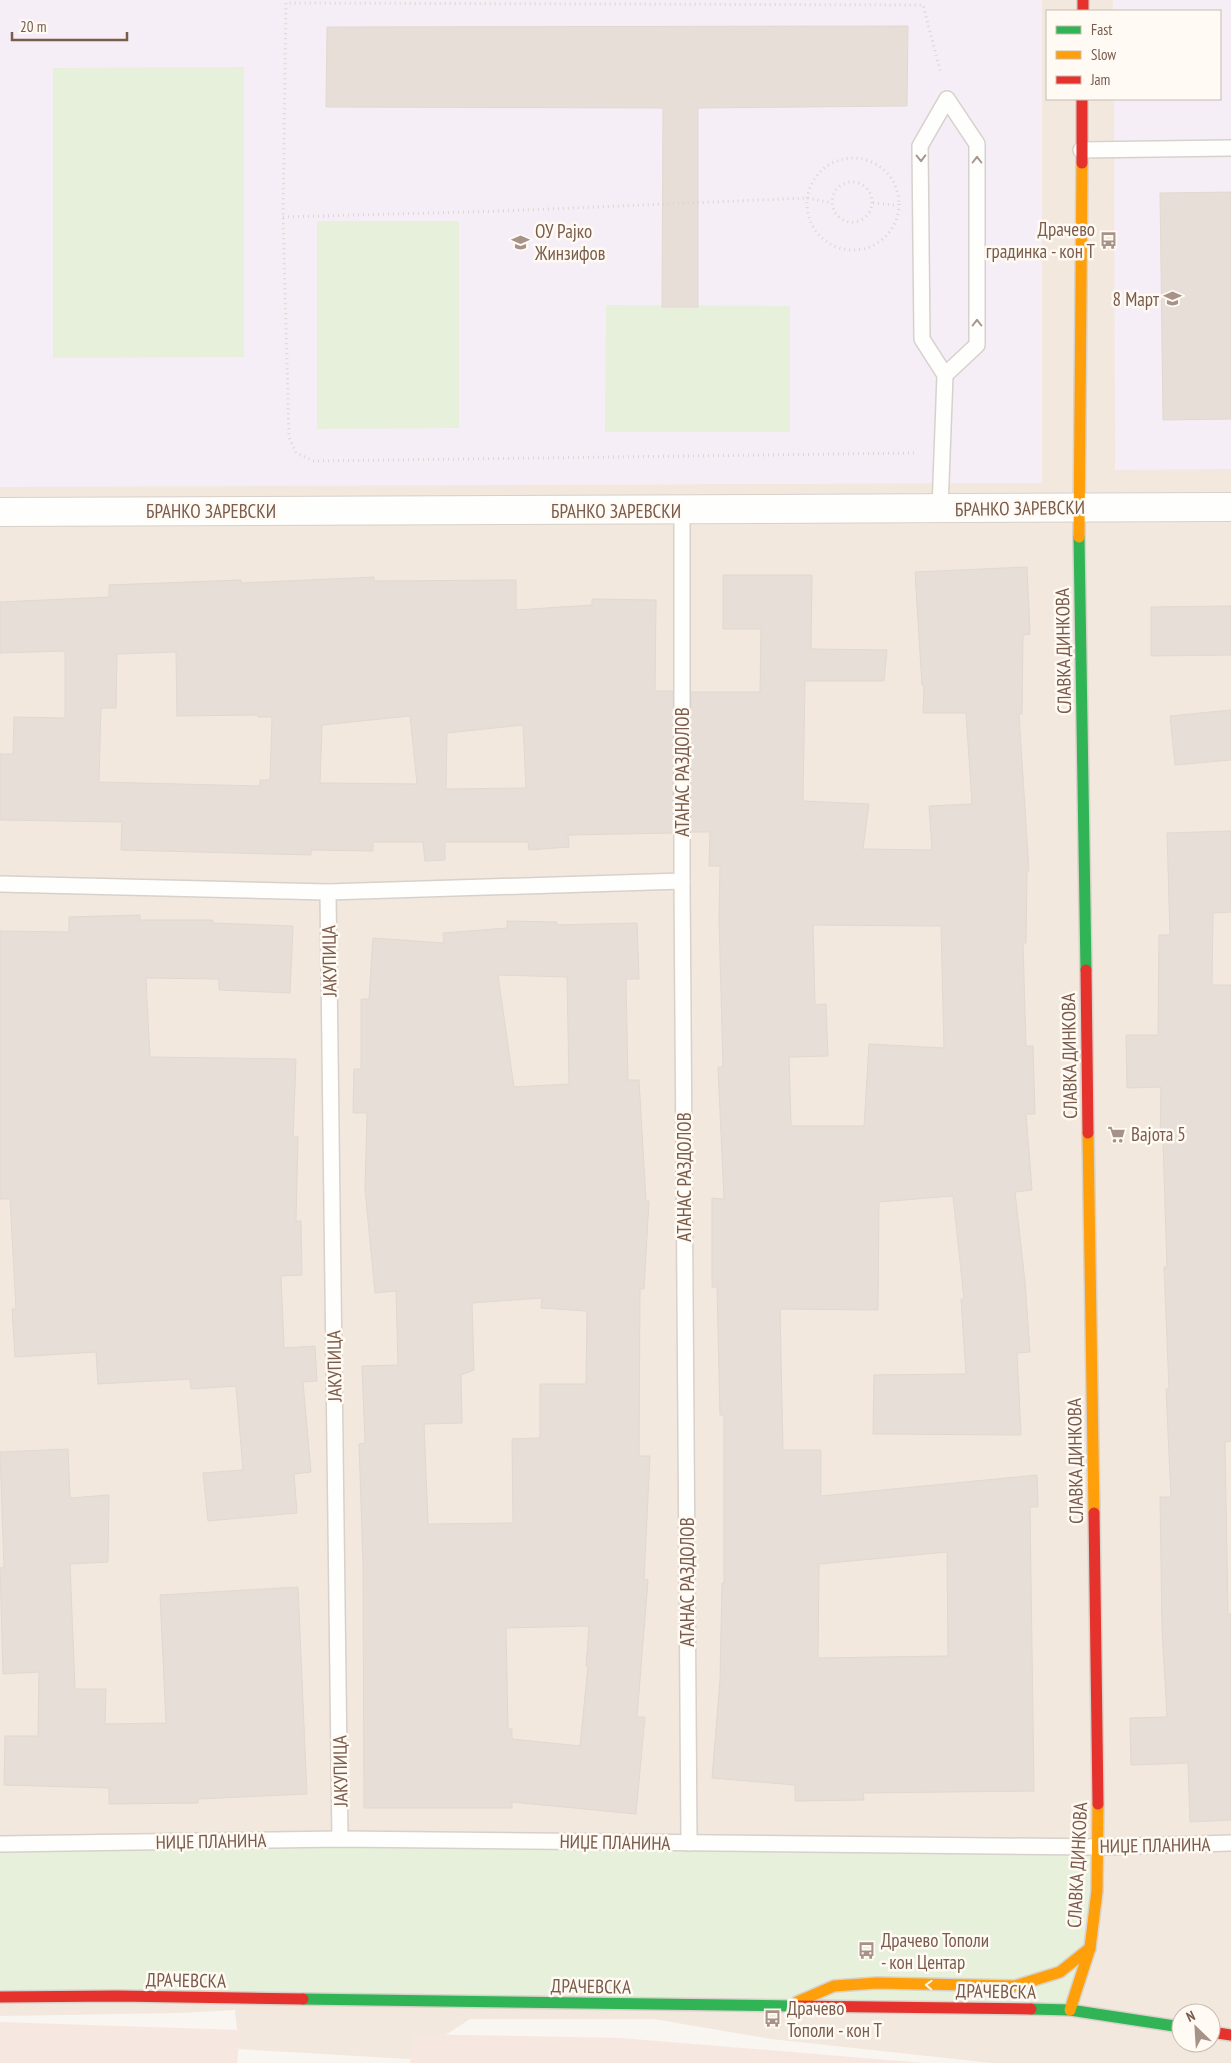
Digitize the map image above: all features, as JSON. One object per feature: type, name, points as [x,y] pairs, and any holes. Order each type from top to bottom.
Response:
[{"type":"street","name":"СЛАВКА ДИНКОВА","points":[[1070,2010],[1090,1948],[1097,1892],[1099,1846],[1079,508],[1082,100]]},
{"type":"street","name":"БРАНКО ЗАРЕВСКИ","points":[[0,512],[1231,507]]},
{"type":"street","points":[[787,2006],[834,1986],[877,1983],[1015,1986],[1060,1972],[1090,1948]]},
{"type":"street","name":"ДРАЧЕВСКА","points":[[0,1997],[118,1996],[1070,2010],[1171,2025]]},
{"type":"lane","points":[[940,509],[945,375],[922,340],[920,146],[947,98],[977,144],[977,345],[945,375]]},
{"type":"lane","points":[[1081,150],[1231,148]]},
{"type":"lane","name":"АТАНАС РАЗДОЛОВ","points":[[682,510],[682,881],[689,1843]]},
{"type":"lane","points":[[0,884],[328,892],[682,881]]},
{"type":"lane","name":"ЈАКУПИЦА","points":[[328,892],[340,1839]]},
{"type":"lane","name":"НИЏЕ ПЛАНИНА","points":[[0,1844],[340,1839],[1099,1846],[1231,1843]]},
{"type":"path","points":[[942,452],[314,461],[296,452],[289,437],[283,217],[286,3],[923,5],[947,98]]},
{"type":"path","points":[[848,158],[864,159],[878,165],[889,176],[896,190],[899,205],[896,220],[889,233],[878,243],[864,249],[849,250],[835,247],[822,239],[812,227],[807,214],[807,198],[811,184],[820,171],[833,162],[848,158]]},
{"type":"path","points":[[852,182],[865,186],[873,203],[868,216],[862,220],[849,222],[836,215],[832,203],[833,196],[840,186],[852,182]]},
{"type":"path","points":[[283,217],[502,211],[807,198],[832,203]]},
{"type":"path","points":[[873,203],[899,205]]},
{"type":"shaded area","points":[[0,0],[1231,0],[1231,2063],[992,2063],[771,2039],[654,2019],[470,2019],[409,2059],[239,2049],[235,2010],[179,2013],[0,2016]]},
{"type":"shaded area","name":"ОУ Рајко Жинзифов","points":[[0,0],[1042,0],[1042,483],[0,487]]},
{"type":"shaded area","name":"8 Март","points":[[1113,0],[1231,0],[1231,469],[1115,470],[1114,100],[1221,100],[1221,10],[1113,10]]},
{"type":"shaded area","points":[[0,2022],[240,2030],[237,2063],[0,2063]]},
{"type":"shaded area","points":[[414,2034],[621,2038],[925,2063],[410,2063]]},
{"type":"green space","points":[[244,67],[244,357],[53,358],[53,68]]},
{"type":"green space","points":[[317,221],[459,221],[459,428],[317,429]]},
{"type":"green space","points":[[606,305],[790,306],[790,432],[605,432]]},
{"type":"green space","points":[[0,1844],[1099,1847],[1070,2010],[0,1998]]},
{"type":"building","points":[[908,26],[907,106],[698,108],[698,307],[662,307],[663,108],[326,107],[327,27]]},
{"type":"building","points":[[1231,192],[1231,419],[1163,420],[1160,193]]},
{"type":"building","points":[[1027,567],[1030,634],[1023,635],[1022,714],[1019,714],[1029,871],[1027,871],[1026,943],[1023,943],[1026,1046],[1033,1046],[1035,1114],[1026,1114],[1032,1190],[1015,1192],[1025,1282],[1030,1352],[1017,1353],[1021,1435],[873,1434],[874,1375],[966,1374],[961,1299],[964,1299],[953,1196],[879,1202],[878,1310],[780,1309],[783,1450],[821,1450],[821,1496],[1037,1475],[1038,1507],[1030,1507],[1034,1791],[863,1793],[864,1800],[795,1801],[795,1785],[712,1778],[720,1680],[722,1583],[724,1583],[724,1415],[720,1415],[717,1287],[712,1287],[712,1198],[724,1199],[718,1067],[723,1067],[719,920],[720,866],[709,866],[710,832],[691,832],[691,692],[760,692],[761,629],[723,629],[723,575],[812,575],[811,649],[887,650],[884,681],[805,681],[803,801],[869,804],[863,849],[932,850],[929,806],[972,804],[966,713],[923,713],[924,685],[922,685],[915,572]],"holes":[[[813,925],[941,926],[944,1048],[869,1044],[864,1126],[791,1126],[789,1057],[828,1056],[826,1004],[815,1005]],[[947,1552],[948,1656],[818,1658],[819,1564]]]},
{"type":"building","points":[[374,577],[374,581],[516,580],[516,610],[592,605],[592,599],[656,600],[655,691],[673,691],[673,833],[568,835],[569,847],[529,850],[528,842],[445,842],[445,860],[425,861],[423,842],[373,842],[373,851],[311,850],[311,855],[121,850],[122,822],[0,820],[0,754],[13,754],[14,717],[65,718],[65,651],[0,653],[0,602],[109,597],[109,585],[241,580],[241,583]],"holes":[[[176,652],[177,716],[258,715],[258,717],[272,717],[270,780],[260,780],[260,786],[99,782],[101,708],[116,708],[117,654]],[[410,716],[417,784],[320,783],[322,725]],[[523,725],[526,788],[446,789],[447,733]]]},
{"type":"building","points":[[1231,606],[1231,655],[1151,656],[1151,607]]},
{"type":"building","points":[[1231,710],[1231,760],[1175,765],[1170,716]]},
{"type":"building","points":[[1231,831],[1231,912],[1213,913],[1212,985],[1231,985],[1231,1441],[1225,1442],[1228,1614],[1231,1614],[1231,1820],[1190,1822],[1188,1763],[1131,1765],[1130,1718],[1167,1717],[1162,1628],[1160,1497],[1171,1497],[1166,1389],[1169,1389],[1164,1267],[1167,1267],[1163,1143],[1160,1143],[1161,1087],[1127,1088],[1126,1035],[1158,1035],[1159,935],[1170,935],[1167,833]]},
{"type":"building","points":[[140,915],[140,920],[213,920],[213,923],[293,926],[290,993],[219,990],[219,979],[146,978],[150,1057],[296,1059],[293,1137],[298,1137],[296,1221],[301,1221],[302,1275],[281,1276],[284,1348],[315,1346],[317,1381],[303,1382],[311,1472],[294,1474],[297,1513],[208,1521],[203,1473],[243,1470],[236,1386],[191,1389],[190,1379],[98,1384],[96,1352],[15,1357],[12,1309],[16,1309],[10,1199],[0,1199],[0,931],[69,932],[69,917]]},
{"type":"building","points":[[507,921],[557,922],[557,925],[637,923],[639,979],[626,979],[628,1080],[639,1080],[646,1201],[649,1201],[644,1289],[640,1289],[639,1456],[650,1456],[644,1579],[648,1580],[637,1717],[645,1717],[636,1814],[512,1802],[512,1808],[364,1808],[363,1563],[359,1444],[365,1443],[362,1366],[398,1365],[396,1291],[375,1293],[365,1190],[367,1113],[353,1113],[354,1069],[361,1069],[361,999],[369,999],[373,938],[444,943],[443,933],[507,928]],"holes":[[[498,975],[567,977],[569,1084],[514,1087]],[[542,1298],[541,1308],[587,1311],[586,1384],[540,1384],[540,1438],[512,1439],[513,1523],[428,1524],[424,1424],[462,1423],[461,1375],[474,1370],[472,1303]],[[589,1626],[586,1666],[588,1666],[580,1746],[512,1739],[512,1729],[508,1729],[506,1628]]]},
{"type":"building","points":[[68,1449],[70,1498],[109,1495],[108,1562],[70,1564],[75,1689],[106,1689],[105,1724],[166,1723],[160,1595],[298,1587],[307,1794],[198,1799],[198,1803],[109,1804],[109,1788],[4,1785],[5,1736],[38,1736],[39,1672],[3,1674],[0,1568],[4,1567],[0,1452]]},
{"type":"traffic: fast","points":[[1079,537],[1086,970]]},
{"type":"traffic: fast","points":[[303,1999],[794,2006]]},
{"type":"traffic: fast","points":[[1031,2009],[1070,2010],[1171,2025]]},
{"type":"traffic: slow","points":[[1079,537],[1082,163]]},
{"type":"traffic: slow","points":[[1088,1133],[1094,1513]]},
{"type":"traffic: slow","points":[[1070,2010],[1090,1948],[1097,1891],[1098,1804]]},
{"type":"traffic: slow","points":[[797,2002],[834,1986],[877,1983],[1015,1986],[1060,1972],[1090,1948]]},
{"type":"traffic: jam","points":[[1083,0],[1083,10]]},
{"type":"traffic: jam","points":[[1082,100],[1082,163]]},
{"type":"traffic: jam","points":[[1086,970],[1088,1133]]},
{"type":"traffic: jam","points":[[1094,1513],[1098,1804]]},
{"type":"traffic: jam","points":[[0,1997],[118,1996],[303,1999]]},
{"type":"traffic: jam","points":[[794,2006],[1031,2009]]},
{"type":"traffic: jam","points":[[1221,2034],[1231,2035]]},
{"type":"place","name":"Драчево градинка - кон Т","points":[[1109,240]]},
{"type":"place","name":"ОУ Рајко Жинзифов","points":[[521,242]]},
{"type":"place","name":"8 Март","points":[[1173,299]]},
{"type":"place","name":"Вајота 5","points":[[1117,1134]]},
{"type":"place","name":"Драчево Тополи - кон Центар","points":[[867,1951]]},
{"type":"place","name":"Драчево Тополи - кон Т","points":[[773,2019]]}]
